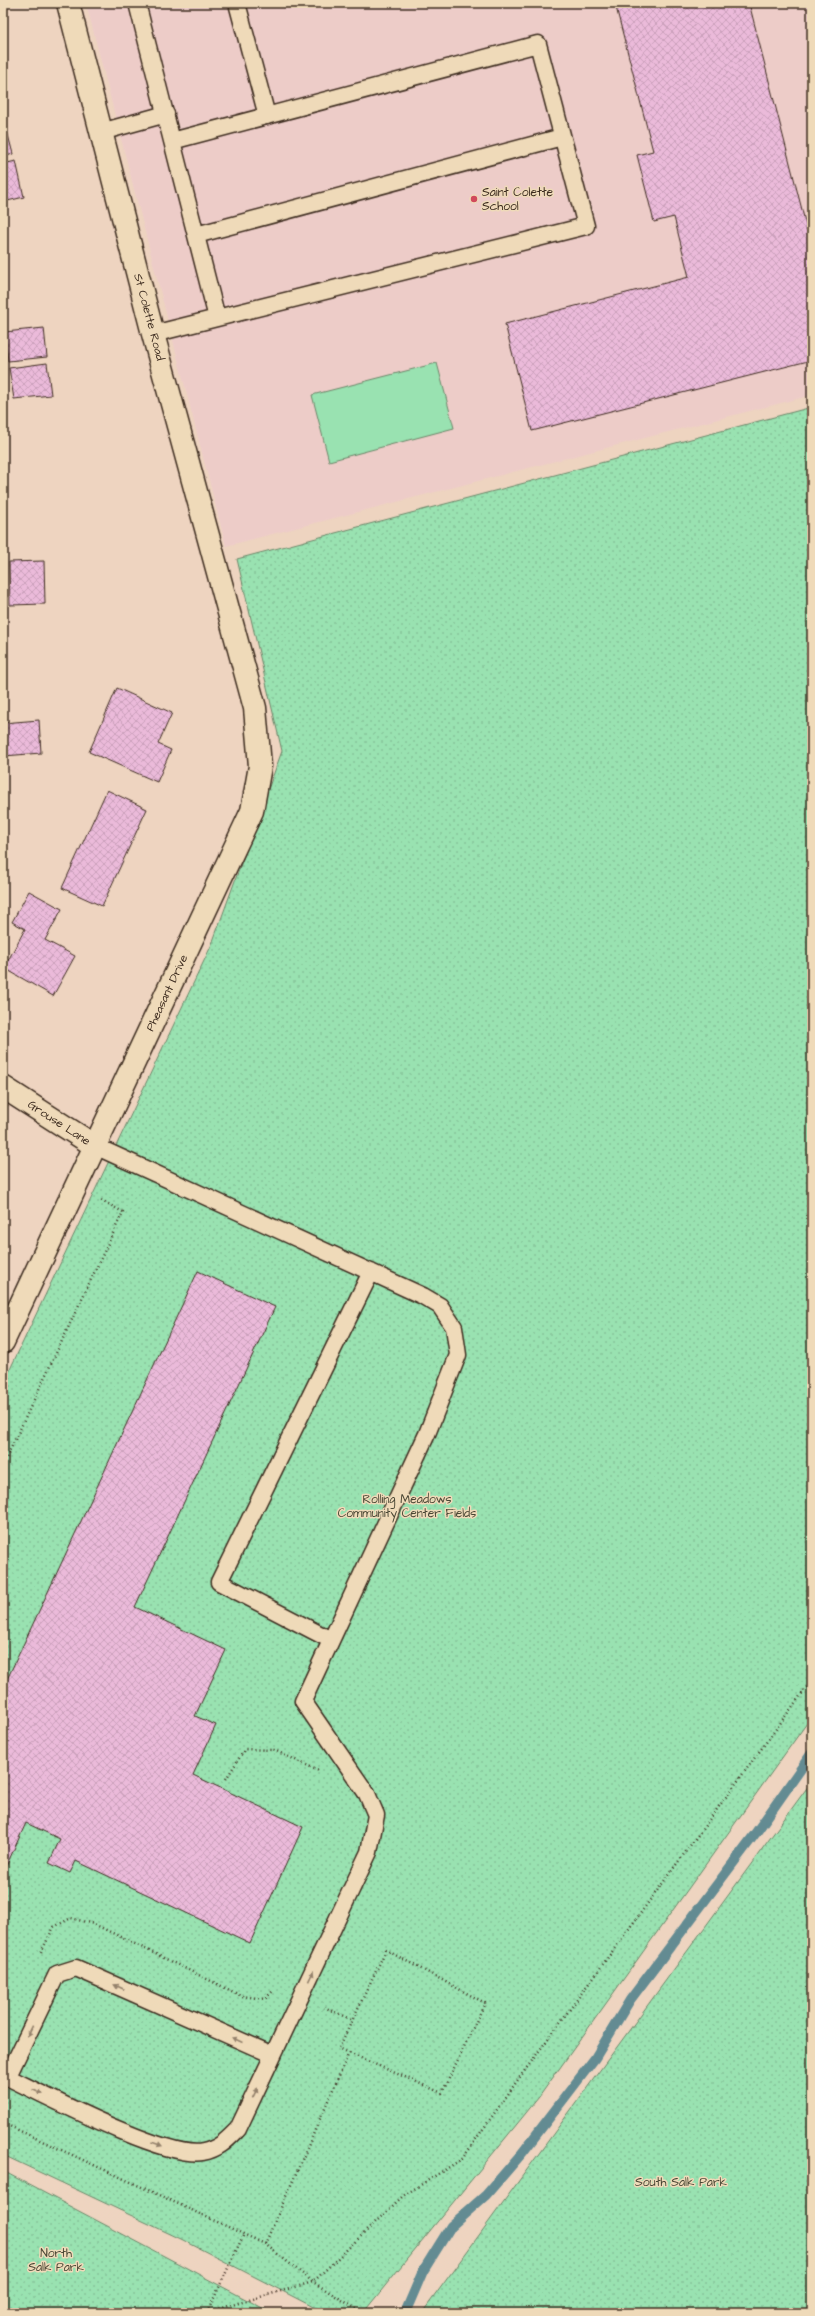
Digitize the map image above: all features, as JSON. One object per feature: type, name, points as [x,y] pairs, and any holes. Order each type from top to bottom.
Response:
[{"type":"street","name":"St Colette Road","points":[[68,3],[153,334],[232,632]]},
{"type":"street","name":"Pheasant Drive","points":[[3,1342],[252,811],[260,766],[255,708],[232,632]]},
{"type":"street","name":"Grouse Lane","points":[[3,1087],[95,1146]]},
{"type":"lane","points":[[138,3],[217,318]]},
{"type":"lane","points":[[237,3],[267,116]]},
{"type":"lane","points":[[153,334],[586,226],[538,44],[172,141]]},
{"type":"lane","points":[[101,132],[166,114]]},
{"type":"lane","points":[[196,235],[562,137]]},
{"type":"lane","points":[[95,1146],[423,1296],[440,1306],[454,1327],[458,1356],[427,1434],[303,1701],[367,1794],[376,1815],[369,1852],[273,2055],[238,2129],[223,2145],[203,2152],[180,2152],[126,2133],[5,2077],[57,1974],[76,1968],[273,2055]]},
{"type":"lane","points":[[331,1640],[219,1582],[371,1272]]},
{"type":"path","points":[[3,1465],[123,1212],[76,1186]]},
{"type":"path","points":[[207,2313],[314,2282],[403,2196],[462,2159],[520,2077],[812,1680]]},
{"type":"path","points":[[226,1779],[245,1749],[274,1750],[321,1772]]},
{"type":"path","points":[[40,1955],[54,1927],[71,1918],[94,1924],[242,1996],[265,1999],[278,1985]]},
{"type":"path","points":[[386,1950],[485,2003],[442,2092],[349,2052],[339,2048],[386,1950]]},
{"type":"path","points":[[265,2244],[349,2052]]},
{"type":"path","points":[[3,2123],[265,2244],[314,2282],[363,2313]]},
{"type":"path","points":[[207,2313],[244,2234]]},
{"type":"shaded area","name":"Saint Colette School","points":[[86,3],[812,3],[812,395],[226,546]]},
{"type":"green space","points":[[437,363],[454,428],[329,461],[312,395]]},
{"type":"green space","name":"Rolling Meadows Community Center Fields","points":[[812,407],[812,1716],[539,2097],[363,2313],[325,2313],[181,2239],[3,2155],[3,1384],[212,944],[282,751],[237,559]]},
{"type":"green space","name":"South Salk Park","points":[[812,1781],[812,2313],[422,2313]]},
{"type":"green space","name":"North Salk Park","points":[[3,2171],[272,2313],[3,2313]]},
{"type":"building","points":[[313,3],[334,3],[314,8]]},
{"type":"building","points":[[632,3],[749,3],[812,249],[812,360],[532,431],[505,324],[689,277],[674,217],[654,222],[637,155],[653,151],[616,7]]},
{"type":"building","points":[[3,116],[13,154],[3,157]]},
{"type":"building","points":[[16,161],[24,197],[3,202],[3,164]]},
{"type":"building","points":[[44,328],[47,357],[8,361],[5,332]]},
{"type":"building","points":[[47,363],[51,395],[14,399],[9,368]]},
{"type":"building","points":[[44,561],[45,604],[10,605],[9,562]]},
{"type":"building","points":[[117,688],[172,713],[158,744],[171,750],[157,782],[89,752]]},
{"type":"building","points":[[39,720],[41,753],[4,756],[3,723]]},
{"type":"building","points":[[107,790],[147,809],[102,906],[62,888]]},
{"type":"building","points":[[29,891],[62,909],[45,940],[75,956],[53,996],[4,968],[25,929],[12,922]]},
{"type":"building","points":[[198,1271],[275,1307],[135,1607],[226,1650],[195,1716],[216,1725],[193,1775],[303,1827],[250,1943],[76,1861],[70,1873],[49,1863],[60,1839],[26,1823],[3,1873],[3,1688]]},
{"type":"waterway","points":[[405,2313],[423,2271],[451,2226],[486,2195],[523,2152],[595,2058],[630,2000],[755,1834],[812,1753]]},
{"type":"place","name":"Saint Colette School","points":[[474,199]]}]
